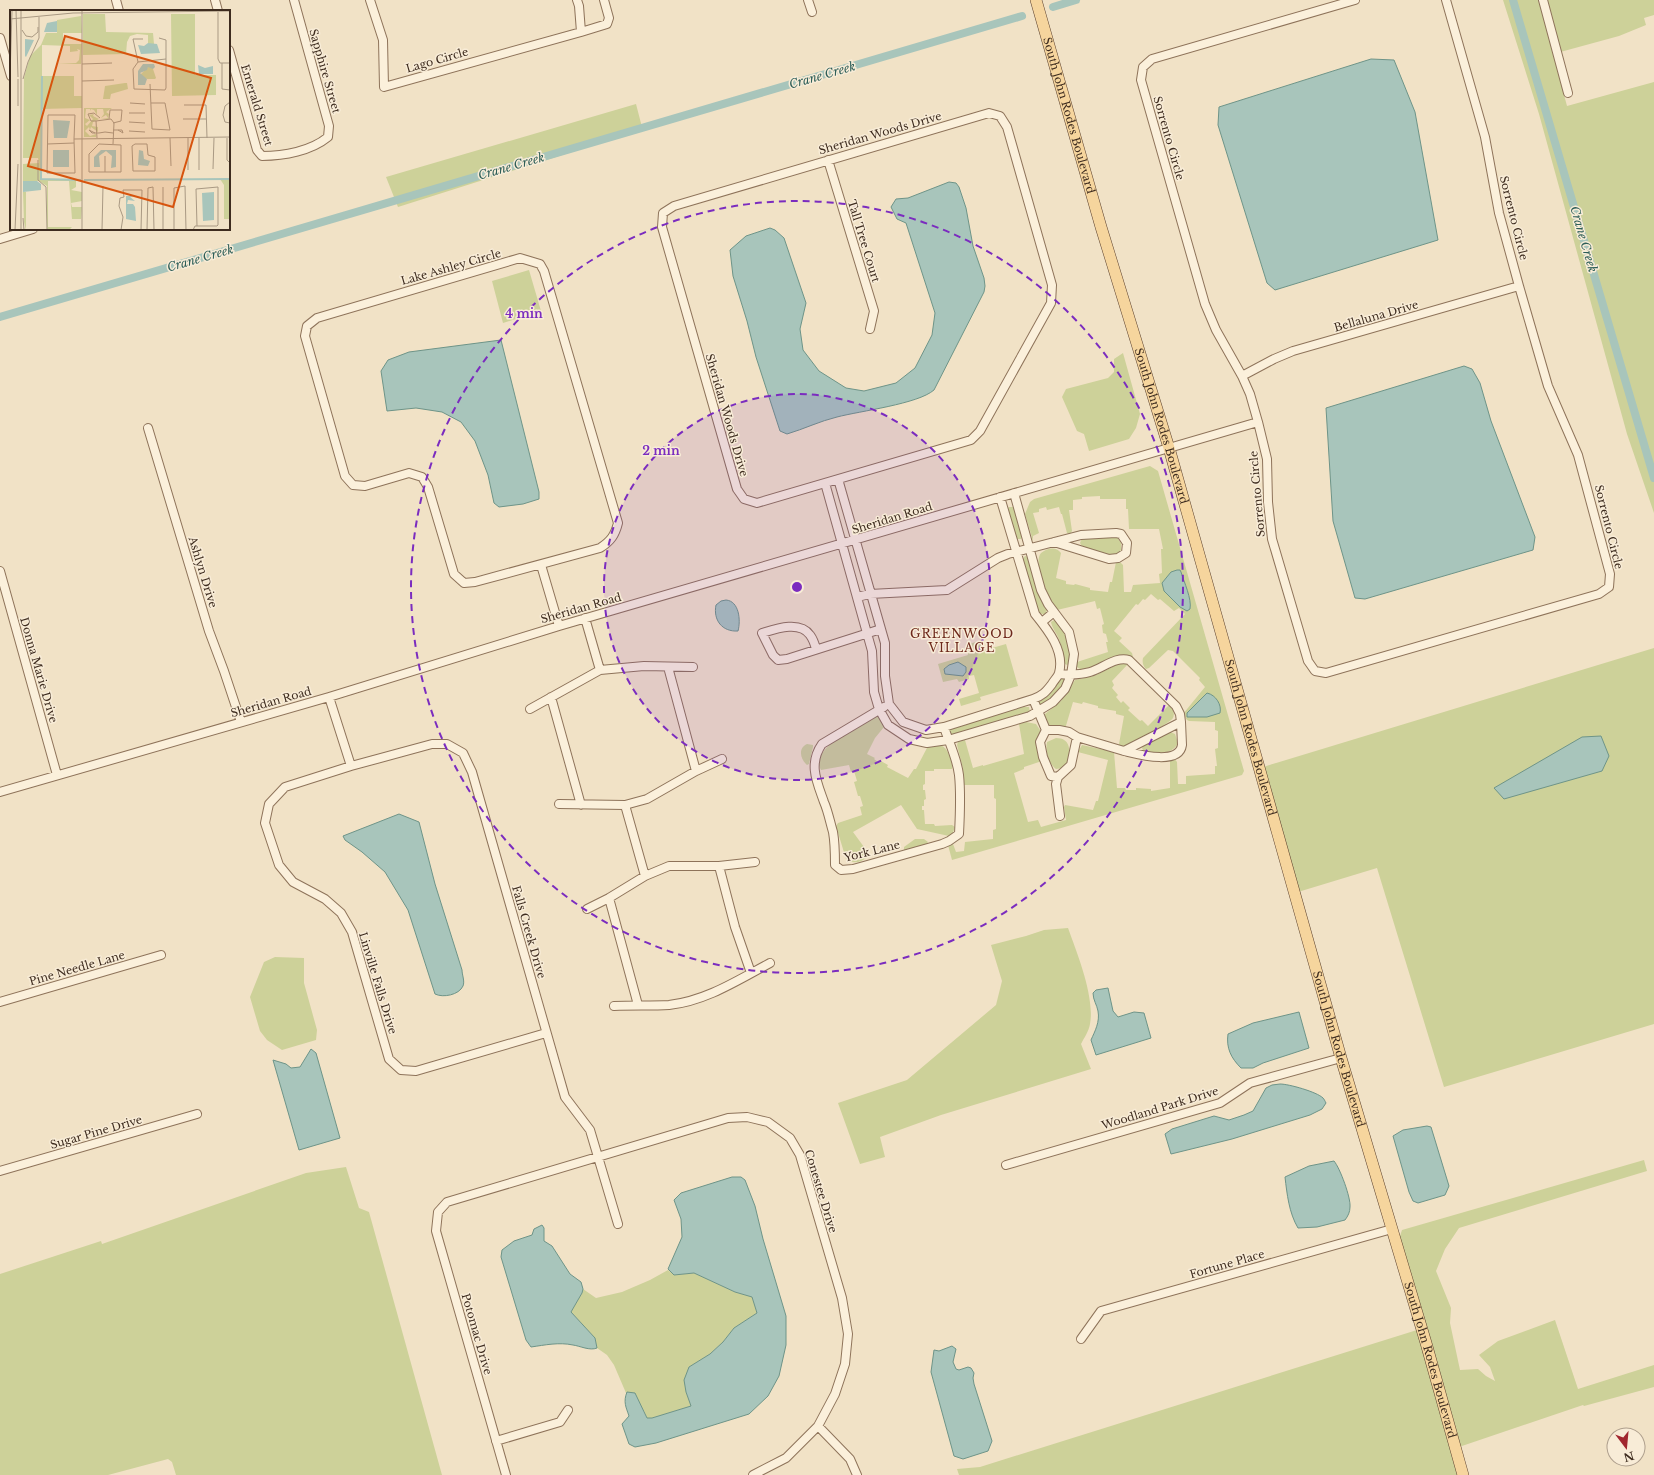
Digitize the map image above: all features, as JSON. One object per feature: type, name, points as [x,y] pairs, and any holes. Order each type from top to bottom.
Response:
[{"type":"main road","name":"South John Rodes Boulevard","points":[[1036,0],[1101,227],[1169,448],[1341,1058],[1426,1343],[1463,1475]]},
{"type":"street","points":[[116,0],[119,10]]},
{"type":"street","points":[[215,0],[218,10]]},
{"type":"street","name":"Sapphire Street","points":[[294,0],[329,126],[328,137],[319,144]]},
{"type":"street","name":"Lago Circle","points":[[370,0],[383,40],[384,86],[607,24],[610,18],[604,0]]},
{"type":"street","points":[[577,0],[579,6],[581,32]]},
{"type":"street","points":[[808,0],[812,12]]},
{"type":"street","name":"Sorrento Circle","points":[[1355,0],[1152,59],[1143,67],[1141,80],[1205,304],[1216,330],[1242,376],[1250,394],[1267,459],[1268,502],[1272,539],[1308,661],[1315,671],[1326,673],[1599,594],[1609,587],[1610,574],[1578,455],[1548,386],[1519,286],[1499,213],[1485,137],[1446,0]]},
{"type":"street","points":[[1542,0],[1568,93]]},
{"type":"street","points":[[0,38],[10,73]]},
{"type":"street","name":"Emerald Street","points":[[230,54],[257,150],[262,156],[279,156],[319,144]]},
{"type":"street","name":"Sheridan Woods Drive","points":[[989,113],[1000,116],[1007,127],[1052,285],[1051,303],[980,431],[971,440],[838,479],[757,503],[744,499],[736,489],[662,227],[663,213],[674,206],[989,113]]},
{"type":"street","name":"Tall Tree Court","points":[[828,160],[874,311],[870,329]]},
{"type":"street","points":[[0,239],[31,230]]},
{"type":"street","name":"Lake Ashley Circle","points":[[520,258],[540,264],[544,271],[618,523],[616,532],[610,542],[600,548],[541,565],[475,582],[464,583],[454,574],[428,487],[422,477],[409,473],[365,486],[353,485],[345,476],[304,336],[307,326],[317,318],[520,258]]},
{"type":"street","name":"Bellaluna Drive","points":[[1242,376],[1293,351],[1519,286]]},
{"type":"street","points":[[1169,448],[1258,422]]},
{"type":"street","name":"Ashlyn Drive","points":[[148,428],[209,631],[241,722]]},
{"type":"street","name":"Sheridan Road","points":[[0,792],[329,697],[585,618],[1169,448]]},
{"type":"street","points":[[838,479],[885,643],[885,676],[889,704],[903,722],[926,730],[944,727],[1043,695],[1059,674],[1060,659],[1056,644],[1035,614],[1030,601],[1000,497]]},
{"type":"street","points":[[825,483],[867,634],[872,656],[874,692],[879,709],[888,726],[909,739],[927,743],[948,740],[1030,716],[1054,702],[1065,690],[1071,675],[1074,658],[1073,646],[1069,632],[1048,604],[1041,590],[1014,493]]},
{"type":"street","points":[[857,597],[870,594],[948,590],[998,558],[1016,551],[1030,549],[1054,542],[1081,535],[1116,533],[1121,534],[1127,543],[1126,554],[1118,558],[1109,559],[1054,542]]},
{"type":"street","points":[[541,565],[559,626]]},
{"type":"street","name":"Donna Marie Drive","points":[[0,571],[57,775]]},
{"type":"street","points":[[1042,622],[1054,612]]},
{"type":"street","points":[[585,618],[600,670]]},
{"type":"street","points":[[816,649],[810,635],[805,630],[797,627],[780,628],[762,633],[773,655],[778,660],[787,659],[881,629]]},
{"type":"street","points":[[1046,730],[1059,730],[1072,733],[1077,737],[1124,751],[1159,758],[1171,756],[1181,748],[1182,744],[1180,714],[1176,706],[1129,660],[1122,658],[1090,672],[1071,675],[1059,674]]},
{"type":"street","points":[[530,709],[600,670],[644,666],[693,667]]},
{"type":"street","points":[[668,667],[696,771]]},
{"type":"street","points":[[329,697],[351,766]]},
{"type":"street","points":[[551,697],[581,805]]},
{"type":"street","points":[[1033,699],[1046,730]]},
{"type":"street","name":"York Lane","points":[[889,704],[822,744],[814,759],[816,779],[833,833],[835,866],[837,868],[846,870],[853,869],[949,841],[959,834],[959,774],[952,747],[944,727]]},
{"type":"street","points":[[1124,751],[1180,722]]},
{"type":"street","points":[[1046,730],[1040,742],[1043,757],[1051,776],[1058,777]]},
{"type":"street","points":[[1060,816],[1056,784],[1058,777],[1072,766],[1077,737]]},
{"type":"street","name":"Falls Creek Drive","points":[[351,766],[432,744],[447,744],[463,754],[472,772],[565,1097],[590,1130],[599,1156],[618,1224]]},
{"type":"street","points":[[560,804],[625,805],[646,798],[722,759]]},
{"type":"street","name":"Linville Falls Drive","points":[[351,766],[285,787],[269,804],[265,823],[279,865],[293,882],[325,899],[341,913],[352,932],[389,1059],[401,1070],[416,1071],[546,1033]]},
{"type":"street","points":[[625,805],[645,876]]},
{"type":"street","points":[[587,909],[645,876],[669,866],[719,866],[755,862]]},
{"type":"street","points":[[719,866],[735,927],[751,973]]},
{"type":"street","points":[[608,898],[638,1005]]},
{"type":"street","name":"Pine Needle Lane","points":[[0,1002],[161,955]]},
{"type":"street","points":[[614,1006],[669,1005],[690,1000],[717,992],[770,963]]},
{"type":"street","name":"Woodland Park Drive","points":[[1006,1165],[1220,1103],[1250,1083],[1341,1058]]},
{"type":"street","name":"Sugar Pine Drive","points":[[0,1171],[198,1114]]},
{"type":"street","name":"Conestee Drive","points":[[448,1202],[728,1118],[747,1117],[768,1122],[790,1138],[800,1155],[842,1298],[848,1334],[845,1364],[835,1394],[818,1426],[786,1458],[753,1475]]},
{"type":"street","name":"Potomac Drive","points":[[448,1202],[438,1212],[436,1231],[506,1475]]},
{"type":"street","name":"Fortune Place","points":[[1081,1339],[1101,1311],[1392,1229]]},
{"type":"street","points":[[496,1441],[560,1422],[568,1410]]},
{"type":"street","points":[[818,1426],[850,1458],[857,1475]]},
{"type":"green space","points":[[1503,0],[1654,0],[1654,15],[1644,18],[1646,25],[1619,36],[1553,54],[1567,106],[1654,82],[1654,513],[1627,434],[1539,114]]},
{"type":"green space","points":[[636,104],[643,131],[578,148],[578,150],[398,207],[386,177]]},
{"type":"green space","points":[[529,270],[541,311],[503,323],[492,281]]},
{"type":"green space","points":[[1123,353],[1140,414],[1136,428],[1129,439],[1089,451],[1084,434],[1077,431],[1062,397],[1066,389],[1108,378],[1114,372],[1114,359]]},
{"type":"green space","points":[[1150,466],[1158,471],[1244,771],[1242,775],[952,860],[948,845],[953,844],[956,852],[964,851],[965,842],[993,839],[993,830],[996,829],[996,799],[994,798],[994,785],[964,785],[963,769],[957,745],[958,742],[965,740],[973,768],[983,766],[1024,754],[1019,724],[1026,722],[1036,724],[1042,733],[1042,761],[1024,767],[1024,769],[1014,773],[1028,822],[1038,820],[1041,827],[1066,820],[1065,805],[1093,810],[1096,801],[1098,801],[1108,760],[1078,752],[1082,745],[1114,752],[1117,788],[1125,788],[1126,790],[1136,790],[1136,788],[1151,789],[1151,791],[1170,788],[1171,758],[1174,758],[1177,762],[1178,784],[1186,784],[1186,776],[1215,774],[1215,766],[1217,766],[1215,749],[1218,748],[1218,731],[1215,730],[1215,722],[1189,721],[1183,714],[1205,687],[1199,680],[1200,678],[1173,651],[1168,650],[1149,668],[1146,669],[1144,667],[1143,662],[1143,658],[1185,614],[1179,608],[1174,611],[1160,599],[1158,600],[1151,594],[1145,600],[1143,599],[1138,605],[1136,604],[1114,631],[1122,638],[1119,641],[1132,653],[1133,657],[1085,670],[1080,669],[1077,667],[1077,662],[1108,652],[1106,642],[1108,642],[1106,634],[1103,633],[1102,625],[1104,624],[1100,608],[1097,609],[1095,601],[1057,610],[1046,590],[1040,573],[1039,558],[1041,553],[1049,549],[1057,549],[1061,553],[1056,578],[1066,581],[1066,584],[1075,584],[1090,588],[1090,590],[1108,592],[1110,582],[1112,582],[1116,562],[1120,562],[1123,565],[1124,592],[1131,592],[1133,585],[1160,583],[1159,574],[1162,573],[1161,549],[1163,549],[1159,529],[1129,529],[1126,499],[1100,499],[1100,496],[1082,497],[1082,499],[1073,500],[1073,510],[1069,510],[1072,531],[1070,534],[1067,533],[1059,507],[1047,510],[1046,507],[1039,509],[1039,512],[1033,513],[1039,533],[1033,536],[1033,541],[1025,514],[1030,502],[1034,499]]},
{"type":"green space","points":[[1009,507],[1013,507],[1014,509],[1022,536],[1021,539],[1016,539],[1007,509]]},
{"type":"green space","points":[[1117,537],[1121,543],[1121,550],[1117,555],[1083,548],[1080,543],[1082,538]]},
{"type":"green space","points":[[1025,556],[1029,557],[1047,610],[1045,615],[1037,612],[1022,560]]},
{"type":"green space","points":[[1054,620],[1063,631],[1068,641],[1070,657],[1069,664],[1067,665],[1063,663],[1060,643],[1051,622]]},
{"type":"green space","points":[[982,640],[985,650],[1006,644],[1018,686],[980,697],[981,700],[961,706],[959,699],[979,693],[974,675],[969,676],[969,679],[959,682],[957,679],[943,682],[938,664],[968,655],[966,645]]},
{"type":"green space","points":[[1654,648],[1654,1024],[1444,1087],[1377,868],[1298,892],[1263,767]]},
{"type":"green space","points":[[1122,662],[1126,662],[1128,664],[1112,681],[1114,685],[1112,688],[1118,695],[1116,697],[1121,703],[1123,701],[1130,708],[1128,710],[1148,726],[1169,705],[1174,713],[1173,718],[1170,721],[1139,740],[1120,747],[1119,744],[1124,716],[1116,714],[1116,711],[1098,708],[1098,706],[1083,702],[1082,704],[1073,702],[1065,729],[1049,729],[1045,719],[1045,714],[1061,701],[1075,680],[1094,676]]},
{"type":"green space","points":[[1061,678],[1067,678],[1058,695],[1041,708],[1038,701]]},
{"type":"green space","points":[[1023,707],[1029,707],[1030,712],[951,736],[949,730],[951,728]]},
{"type":"green space","points":[[879,716],[884,727],[875,738],[867,754],[875,758],[874,759],[878,762],[879,760],[888,765],[887,767],[908,778],[914,769],[916,769],[928,746],[944,747],[951,760],[952,769],[934,769],[934,771],[925,771],[925,784],[923,785],[923,790],[925,790],[926,799],[924,800],[922,810],[924,810],[925,824],[934,824],[935,826],[952,825],[955,827],[952,835],[949,836],[917,829],[901,805],[853,832],[864,847],[863,849],[866,858],[859,862],[853,862],[846,859],[836,826],[838,823],[862,815],[860,807],[863,806],[854,782],[857,781],[854,771],[851,772],[849,765],[821,770],[819,762],[822,754],[838,738]]},
{"type":"green space","points":[[1167,732],[1175,734],[1178,743],[1172,750],[1163,753],[1144,752],[1142,748],[1144,745]]},
{"type":"green space","points":[[1056,738],[1061,738],[1067,742],[1070,761],[1063,768],[1056,769],[1049,760],[1046,749],[1047,742]]},
{"type":"green space","points":[[807,744],[813,745],[813,747],[809,764],[807,765],[803,760],[801,751]]},
{"type":"green space","points":[[915,839],[924,839],[928,842],[926,845],[904,851],[904,847]]},
{"type":"green space","points":[[1068,928],[1088,988],[1091,1013],[1090,1024],[1088,1032],[1081,1044],[1091,1069],[941,1115],[880,1137],[885,1157],[860,1164],[838,1103],[907,1080],[996,1005],[1002,981],[991,945],[1044,930]]},
{"type":"green space","points":[[275,957],[304,958],[304,983],[317,1030],[316,1040],[282,1050],[267,1040],[260,1031],[250,997],[264,962]]},
{"type":"green space","points":[[1644,1160],[1647,1171],[1459,1228],[1445,1249],[1436,1271],[1451,1308],[1450,1323],[1460,1370],[1478,1369],[1495,1381],[1490,1367],[1479,1355],[1498,1341],[1555,1320],[1578,1389],[1654,1365],[1654,1387],[1584,1406],[1583,1405],[1459,1447],[1399,1239],[1402,1230]]},
{"type":"green space","points":[[346,1167],[359,1208],[369,1212],[442,1475],[176,1475],[172,1462],[168,1459],[108,1475],[0,1475],[0,1274],[101,1241],[102,1244],[306,1173]]},
{"type":"green space","points":[[668,1270],[674,1275],[694,1273],[735,1292],[752,1297],[757,1313],[734,1328],[723,1342],[710,1354],[689,1367],[686,1392],[691,1406],[652,1418],[647,1418],[644,1411],[626,1393],[614,1365],[607,1355],[597,1348],[595,1338],[571,1312],[583,1289],[596,1298],[622,1292],[650,1280]]},
{"type":"green space","points":[[1417,1330],[1458,1475],[959,1475],[957,1469],[980,1467]]},
{"type":"water","points":[[1371,59],[1394,60],[1415,112],[1438,240],[1275,290],[1267,283],[1218,125],[1219,107]]},
{"type":"water","points":[[949,182],[956,183],[959,187],[966,208],[973,246],[984,278],[985,286],[984,292],[934,390],[926,395],[902,403],[831,419],[787,434],[780,431],[756,357],[733,276],[730,250],[746,236],[770,228],[775,230],[784,238],[806,303],[800,329],[803,350],[819,371],[846,388],[864,391],[896,383],[915,368],[932,335],[935,313],[906,223],[897,219],[891,207],[896,199],[908,198]]},
{"type":"water","points":[[501,340],[539,492],[539,499],[523,504],[499,507],[494,503],[488,475],[475,441],[461,422],[442,412],[416,408],[387,411],[381,371],[388,360],[409,352]]},
{"type":"water","points":[[1464,366],[1472,369],[1480,383],[1491,421],[1535,537],[1533,550],[1365,599],[1355,598],[1333,521],[1326,408]]},
{"type":"water","points":[[1180,570],[1181,572],[1189,596],[1190,609],[1187,611],[1180,607],[1164,591],[1162,583],[1171,572]]},
{"type":"water","points":[[726,600],[734,604],[738,612],[738,631],[732,631],[723,627],[717,620],[715,610],[716,605],[721,601]]},
{"type":"water","points":[[958,662],[966,667],[966,672],[963,676],[945,674],[944,669],[949,665]]},
{"type":"water","points":[[1207,693],[1216,698],[1218,701],[1220,713],[1207,717],[1187,717],[1187,713]]},
{"type":"water","points":[[1601,736],[1609,756],[1602,771],[1504,799],[1494,788],[1582,737]]},
{"type":"water","points":[[399,814],[419,822],[435,884],[462,970],[464,984],[458,992],[454,994],[442,996],[435,994],[408,910],[385,872],[362,852],[345,840],[343,836]]},
{"type":"water","points":[[1108,988],[1113,1011],[1118,1017],[1134,1012],[1144,1013],[1151,1038],[1096,1055],[1091,1040],[1097,1026],[1098,1019],[1093,993],[1096,990]]},
{"type":"water","points":[[1299,1012],[1309,1048],[1263,1063],[1253,1068],[1241,1068],[1237,1064],[1232,1057],[1229,1048],[1228,1034],[1253,1023]]},
{"type":"water","points":[[311,1049],[316,1053],[340,1138],[299,1150],[273,1060],[286,1064],[291,1068],[300,1067]]},
{"type":"water","points":[[1280,1084],[1315,1093],[1323,1098],[1326,1103],[1322,1109],[1310,1115],[1232,1139],[1171,1154],[1165,1134],[1172,1129],[1214,1116],[1229,1120],[1244,1115],[1253,1111],[1266,1088],[1272,1085]]},
{"type":"water","points":[[1427,1126],[1431,1127],[1449,1186],[1445,1195],[1418,1203],[1413,1201],[1409,1192],[1393,1136],[1403,1130]]},
{"type":"water","points":[[1334,1161],[1342,1176],[1349,1197],[1350,1211],[1348,1215],[1345,1220],[1317,1227],[1298,1228],[1290,1210],[1285,1177],[1309,1166]]},
{"type":"water","points":[[732,1177],[741,1177],[745,1180],[755,1206],[763,1239],[786,1316],[786,1345],[779,1376],[768,1396],[749,1414],[656,1443],[635,1447],[629,1444],[622,1424],[629,1416],[625,1402],[627,1392],[635,1393],[647,1418],[652,1418],[691,1406],[684,1380],[689,1367],[710,1354],[723,1342],[734,1328],[757,1313],[752,1297],[735,1292],[694,1273],[674,1275],[668,1269],[682,1237],[681,1219],[674,1200],[681,1193]]},
{"type":"water","points":[[542,1225],[544,1228],[544,1241],[552,1246],[570,1274],[581,1282],[583,1289],[582,1293],[571,1312],[595,1338],[597,1348],[588,1349],[562,1344],[531,1347],[526,1340],[501,1257],[502,1250],[514,1241],[532,1235],[534,1229]]},
{"type":"water","points":[[952,1346],[956,1349],[953,1362],[956,1369],[959,1370],[968,1367],[971,1368],[974,1373],[974,1384],[992,1441],[988,1451],[963,1459],[954,1456],[931,1372],[934,1350],[939,1351]]},
{"type":"waterway","name":"Crane Creek","points":[[1053,7],[1076,0]]},
{"type":"waterway","name":"Crane Creek","points":[[1513,0],[1654,478]]},
{"type":"waterway","name":"Crane Creek","points":[[0,317],[1022,16]]},
{"type":"district","name":"GREENWOOD VILLAGE","points":[[962,640]]}]
